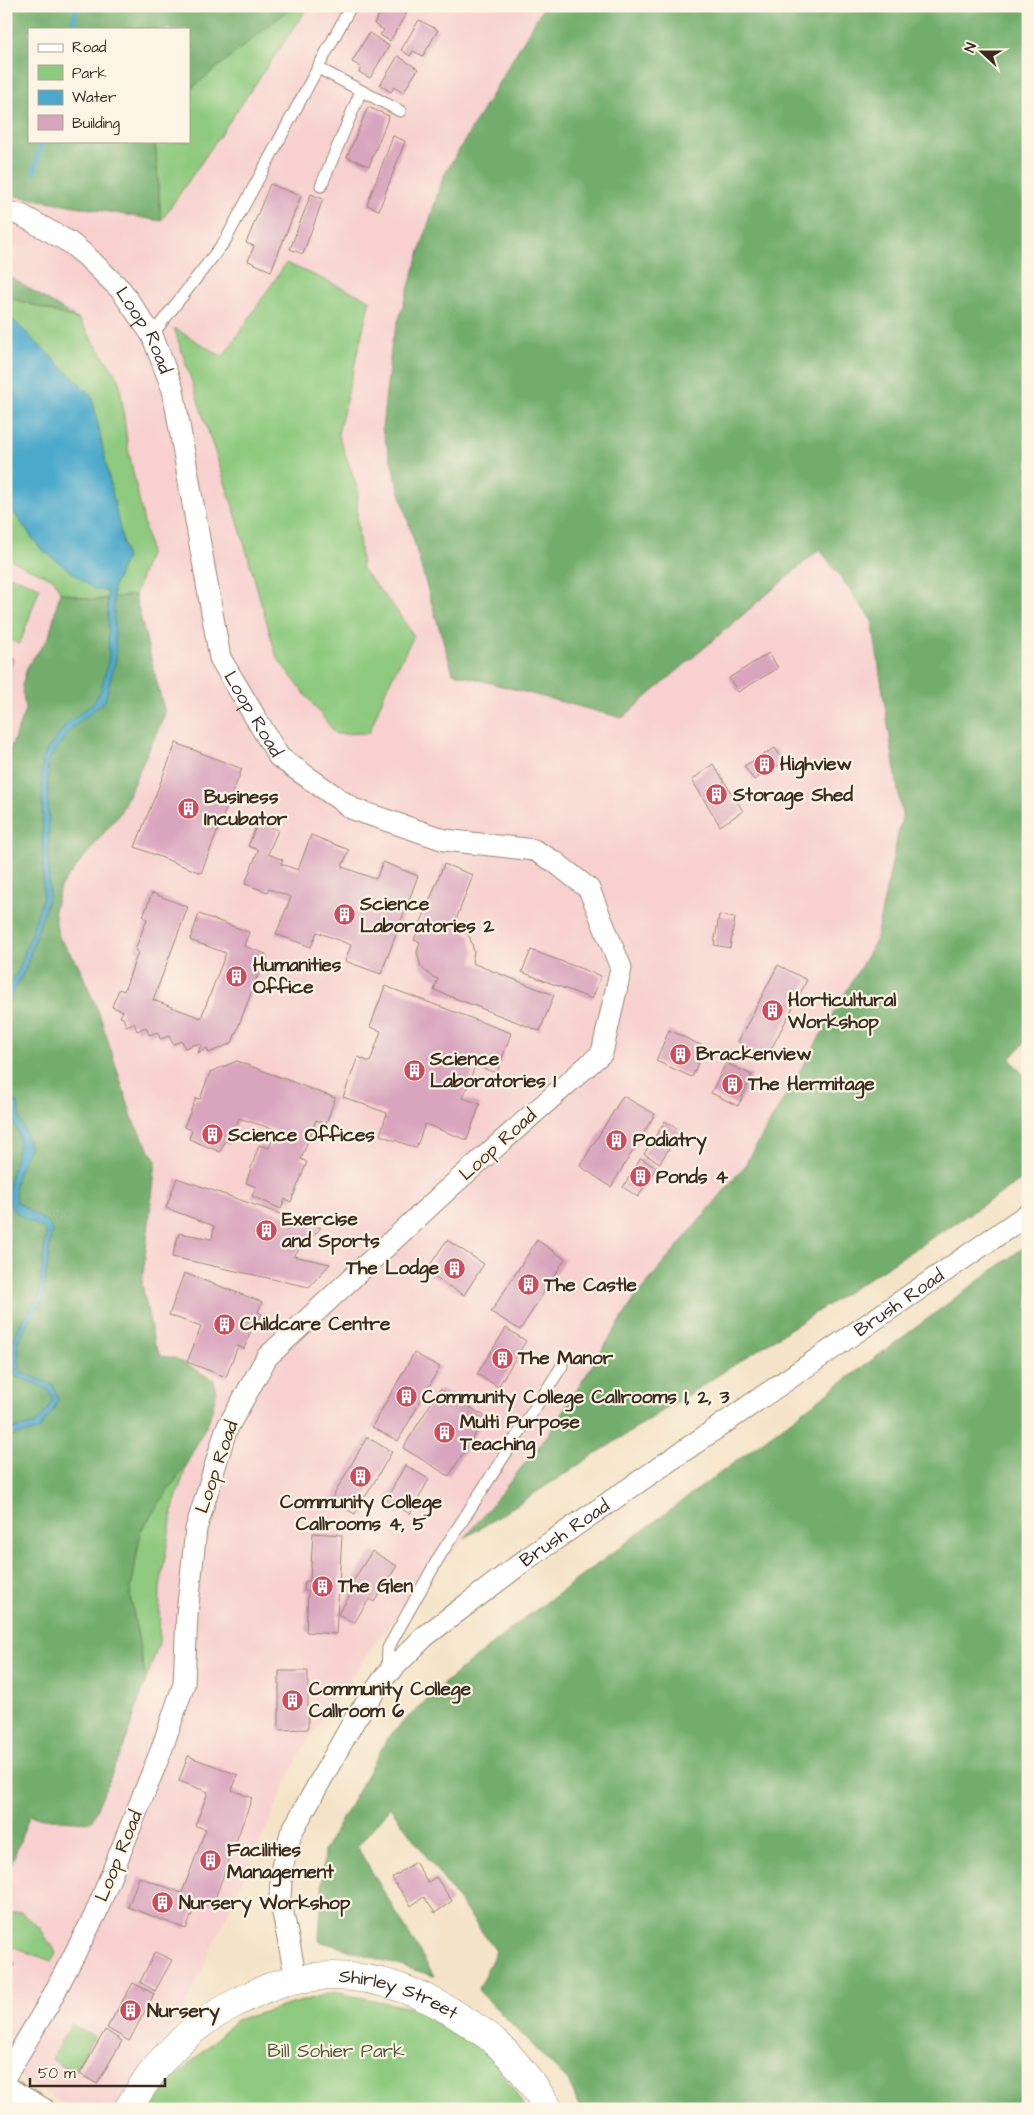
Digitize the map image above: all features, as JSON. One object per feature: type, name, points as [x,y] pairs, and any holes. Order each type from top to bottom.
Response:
[{"type":"street","name":"Loop Road","points":[[6,212],[21,214],[69,242],[121,290],[152,335],[173,390],[220,658],[279,757],[353,809],[445,840],[534,850],[555,862],[589,889],[621,968],[602,1053],[426,1209],[267,1357],[226,1430],[196,1529],[187,1614],[184,1684],[161,1751],[95,1915],[49,2002],[6,2075]]},
{"type":"street","name":"Brush Road","points":[[296,1979],[280,1898],[282,1867],[291,1833],[355,1720],[387,1674],[424,1637],[528,1558],[1028,1214]]},
{"type":"street","name":"Shirley Street","points":[[128,2109],[141,2086],[170,2050],[191,2030],[213,2014],[254,1994],[296,1979],[334,1975],[388,1982],[433,2000],[494,2040],[530,2081],[548,2109]]},
{"type":"street","points":[[6,2087],[44,2109]]},
{"type":"lane","points":[[152,335],[225,241],[351,6]]},
{"type":"lane","points":[[318,68],[400,111]]},
{"type":"lane","points":[[321,186],[361,91]]},
{"type":"lane","points":[[387,1674],[388,1648],[434,1566],[562,1366]]},
{"type":"shaded area","points":[[309,6],[544,6],[443,177],[622,718],[820,548],[872,621],[902,816],[875,942],[744,1167],[637,1295],[550,1432],[465,1538],[373,1645],[299,1755],[181,2016],[120,2109],[73,2109],[6,2069],[6,193],[160,221]]},
{"type":"green space","points":[[6,6],[293,6],[190,89],[190,28],[28,28],[28,142],[155,142],[161,221],[6,194]]},
{"type":"green space","points":[[293,6],[309,6],[161,221],[155,142],[190,142],[190,89]]},
{"type":"green space","points":[[544,6],[1028,6],[1028,1039],[1010,1059],[1028,1080],[1028,1176],[465,1538],[550,1432],[637,1295],[744,1167],[875,942],[902,816],[872,621],[820,549],[622,718],[453,673],[382,429],[392,341],[443,177]]},
{"type":"green space","points":[[286,263],[370,300],[338,434],[358,490],[357,517],[362,569],[394,607],[414,636],[387,687],[369,733],[336,734],[277,658],[239,525],[174,328],[223,357]]},
{"type":"green space","points":[[6,274],[79,320],[8,297],[6,298]]},
{"type":"green space","points":[[8,297],[79,320],[119,379],[128,448],[150,551],[135,595],[94,600],[60,592],[54,579],[6,557],[6,502],[40,548],[111,593],[126,558],[11,318],[6,321],[6,298]]},
{"type":"green space","points":[[6,575],[40,587],[20,644],[6,639]]},
{"type":"green space","points":[[60,592],[94,600],[135,595],[165,714],[120,813],[60,887],[54,910],[58,936],[78,964],[100,1016],[134,1123],[156,1161],[142,1284],[154,1343],[161,1356],[175,1358],[214,1380],[216,1395],[209,1420],[187,1463],[141,1530],[130,1595],[146,1680],[124,1746],[91,1822],[29,1816],[6,1879],[6,1769],[11,1699],[6,1688],[6,760],[25,710],[22,685],[28,665],[49,637]]},
{"type":"green space","points":[[1028,1244],[1028,2109],[580,2109],[569,2082],[478,1990],[496,1951],[390,1807],[357,1847],[434,1976],[319,1941],[324,1851],[388,1737],[442,1685],[517,1624]]},
{"type":"green space","points":[[187,1463],[173,1509],[160,1588],[159,1643],[146,1680],[130,1595],[141,1530]]},
{"type":"green space","points":[[21,1912],[39,1927],[56,1953],[51,1961],[6,1944],[6,1914]]},
{"type":"green space","name":"Bill Sohier Park","points":[[334,1992],[416,2009],[483,2045],[526,2109],[145,2109],[148,2103],[236,2020]]},
{"type":"green space","points":[[71,2024],[94,2037],[74,2072],[51,2059]]},
{"type":"water","points":[[11,318],[92,396],[126,558],[113,588],[116,658],[105,701],[71,729],[48,761],[49,896],[26,968],[6,1005],[6,993],[20,967],[43,897],[42,761],[47,750],[67,724],[95,701],[101,690],[109,657],[107,592],[94,589],[40,548],[6,502],[6,321]]},
{"type":"water","points":[[16,1101],[29,1148],[15,1185],[16,1201],[49,1224],[52,1230],[43,1300],[18,1341],[20,1369],[23,1373],[53,1385],[58,1399],[54,1409],[38,1431],[6,1437],[6,1430],[34,1425],[50,1406],[52,1399],[46,1389],[16,1377],[14,1373],[12,1343],[21,1323],[39,1297],[46,1234],[44,1229],[15,1211],[9,1201],[9,1183],[17,1153],[19,1136],[14,1121],[6,1120],[6,1103]]},
{"type":"water","points":[[6,1688],[11,1699],[6,1764]]},
{"type":"building","points":[[384,6],[398,6],[407,12],[390,41],[380,35],[384,30],[374,24]]},
{"type":"building","points":[[419,20],[438,30],[423,56],[413,51],[410,56],[401,50]]},
{"type":"building","points":[[369,33],[389,46],[370,78],[359,72],[361,67],[352,62]]},
{"type":"building","points":[[398,56],[418,69],[403,93],[394,87],[391,92],[380,85]]},
{"type":"building","points":[[368,107],[389,116],[369,166],[347,157]]},
{"type":"building","points":[[393,136],[405,141],[379,210],[367,205]]},
{"type":"building","points":[[270,184],[301,196],[271,271],[248,261],[254,246],[246,243]]},
{"type":"building","points":[[311,194],[323,199],[303,254],[290,249]]},
{"type":"building","points":[[769,653],[778,668],[738,692],[729,678]]},
{"type":"building","points":[[6,656],[15,659],[6,681]]},
{"type":"building","name":"Business Incubator","points":[[176,743],[242,769],[201,873],[135,847]]},
{"type":"building","name":"Highview","points":[[775,748],[784,762],[754,780],[744,766]]},
{"type":"building","name":"Storage Shed","points":[[713,764],[743,811],[720,826],[692,780]]},
{"type":"building","name":"Science Laboratories 2","points":[[258,822],[278,830],[268,854],[283,860],[281,864],[298,870],[311,835],[349,850],[342,867],[376,879],[383,862],[418,876],[381,974],[345,961],[351,945],[317,932],[311,947],[276,934],[291,897],[269,889],[267,892],[245,884],[258,850],[248,846]]},
{"type":"building","points":[[444,864],[473,875],[454,925],[467,933],[470,938],[474,951],[472,963],[554,995],[540,1031],[434,990],[438,979],[431,976],[421,967],[417,952],[420,942],[414,940]]},
{"type":"building","name":"Humanities Office","points":[[152,893],[188,907],[153,1000],[201,1018],[226,953],[190,940],[199,914],[249,932],[244,946],[266,954],[232,1043],[209,1053],[207,1048],[198,1053],[201,1045],[196,1044],[185,1048],[182,1041],[173,1044],[169,1036],[160,1039],[158,1032],[149,1035],[146,1027],[137,1031],[134,1023],[126,1026],[123,1018],[120,1017],[123,1011],[112,1007],[119,989],[124,991],[138,952],[135,950],[147,919],[143,917]]},
{"type":"building","points":[[719,915],[735,918],[730,948],[714,945]]},
{"type":"building","points":[[531,950],[601,976],[592,999],[522,972]]},
{"type":"building","name":"Horticultural Workshop","points":[[778,965],[807,980],[767,1057],[738,1042]]},
{"type":"building","name":"Science Laboratories 1","points":[[385,986],[511,1033],[497,1073],[475,1066],[463,1098],[480,1104],[467,1140],[425,1124],[416,1148],[380,1135],[387,1113],[343,1097],[358,1057],[370,1062],[381,1031],[370,1027]]},
{"type":"building","name":"Brackenview","points":[[669,1030],[705,1047],[692,1077],[656,1061]]},
{"type":"building","name":"Science Offices","points":[[237,1061],[335,1098],[326,1124],[316,1120],[301,1159],[307,1162],[291,1202],[285,1199],[281,1209],[252,1196],[256,1187],[246,1183],[259,1145],[269,1148],[276,1130],[239,1118],[230,1143],[225,1141],[220,1152],[189,1139],[192,1130],[184,1127],[196,1098],[200,1099],[210,1072]]},
{"type":"building","name":"The Hermitage","points":[[726,1063],[752,1075],[738,1106],[711,1093]]},
{"type":"building","name":"Podiatry","points":[[623,1096],[655,1114],[611,1187],[580,1166]]},
{"type":"building","points":[[665,1121],[680,1131],[660,1163],[644,1154]]},
{"type":"building","name":"Ponds 4","points":[[641,1158],[656,1168],[638,1197],[623,1187]]},
{"type":"building","name":"Exercise and Sports","points":[[177,1178],[321,1228],[293,1256],[330,1264],[309,1287],[172,1257],[179,1233],[212,1239],[214,1226],[166,1208]]},
{"type":"building","name":"The Lodge","points":[[447,1240],[484,1264],[464,1295],[425,1272]]},
{"type":"building","name":"The Castle","points":[[537,1240],[565,1259],[520,1330],[491,1312]]},
{"type":"building","name":"Childcare Centre","points":[[184,1273],[262,1302],[258,1312],[262,1314],[259,1321],[255,1320],[244,1349],[238,1346],[226,1377],[187,1362],[201,1327],[169,1315]]},
{"type":"building","name":"The Manor","points":[[506,1328],[526,1341],[498,1387],[477,1374]]},
{"type":"building","name":"Community College Callrooms 1, 2, 3","points":[[414,1353],[440,1367],[398,1441],[372,1427]]},
{"type":"building","name":"Multi Purpose Teaching","points":[[440,1389],[486,1417],[449,1476],[403,1448]]},
{"type":"building","name":"Community College Callrooms 4, 5","points":[[367,1437],[392,1452],[355,1514],[331,1500]]},
{"type":"building","points":[[405,1465],[429,1479],[410,1514],[386,1500]]},
{"type":"building","name":"The Glen","points":[[313,1533],[342,1535],[336,1634],[306,1632],[308,1591],[304,1591],[305,1581],[310,1581]]},
{"type":"building","points":[[372,1551],[397,1566],[374,1602],[369,1599],[354,1623],[338,1614],[354,1589],[350,1586]]},
{"type":"building","name":"Community College Callroom 6","points":[[279,1671],[308,1671],[308,1729],[279,1730]]},
{"type":"building","name":"Facilities Management","points":[[188,1756],[238,1775],[232,1790],[252,1798],[213,1904],[198,1899],[186,1929],[128,1907],[139,1877],[182,1893],[206,1829],[195,1826],[208,1792],[179,1781]]},
{"type":"building","points":[[415,1862],[428,1882],[436,1877],[452,1901],[435,1913],[424,1897],[411,1906],[392,1878]]},
{"type":"building","name":"Nursery","points":[[155,1952],[172,1960],[155,1991],[140,1982]]},
{"type":"building","points":[[6,1961],[14,1964],[6,1985]]},
{"type":"building","name":"Nursery","points":[[133,1983],[154,1994],[129,2041],[107,2028]]},
{"type":"building","name":"Nursery","points":[[105,2030],[122,2041],[97,2084],[80,2074]]},
{"type":"waterway","points":[[71,28],[77,6]]},
{"type":"waterway","points":[[34,172],[42,142]]},
{"type":"place","name":"Highview","points":[[764,764]]},
{"type":"place","name":"Storage Shed","points":[[717,795]]},
{"type":"place","name":"Business Incubator","points":[[188,808]]},
{"type":"place","name":"Science Laboratories 2","points":[[344,915]]},
{"type":"place","name":"Humanities Office","points":[[237,976]]},
{"type":"place","name":"Horticultural Workshop","points":[[772,1011]]},
{"type":"place","name":"Brackenview","points":[[680,1054]]},
{"type":"place","name":"Science Laboratories 1","points":[[414,1070]]},
{"type":"place","name":"The Hermitage","points":[[732,1084]]},
{"type":"place","name":"Science Offices","points":[[212,1135]]},
{"type":"place","name":"Podiatry","points":[[617,1140]]},
{"type":"place","name":"Ponds 4","points":[[640,1177]]},
{"type":"place","name":"Exercise and Sports","points":[[266,1230]]},
{"type":"place","name":"The Lodge","points":[[455,1268]]},
{"type":"place","name":"The Castle","points":[[528,1285]]},
{"type":"place","name":"Childcare Centre","points":[[224,1324]]},
{"type":"place","name":"The Manor","points":[[502,1358]]},
{"type":"place","name":"Community College Callrooms 1, 2, 3","points":[[406,1397]]},
{"type":"place","name":"Multi Purpose Teaching","points":[[444,1433]]},
{"type":"place","name":"Community College Callrooms 4, 5","points":[[361,1476]]},
{"type":"place","name":"The Glen","points":[[322,1586]]},
{"type":"place","name":"Community College Callroom 6","points":[[293,1700]]},
{"type":"place","name":"Facilities Management","points":[[211,1861]]},
{"type":"place","name":"Nursery Workshop","points":[[163,1903]]},
{"type":"place","name":"Nursery","points":[[131,2011]]}]
